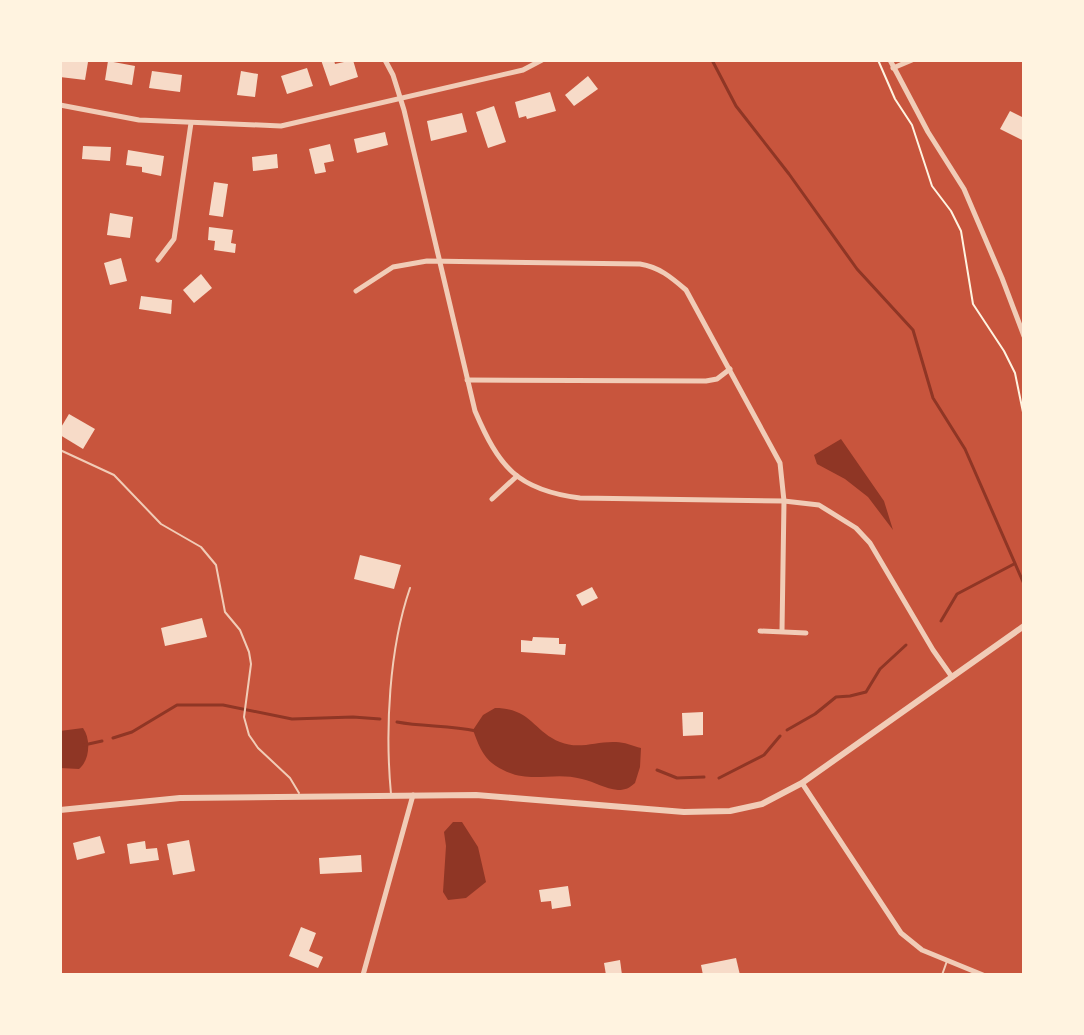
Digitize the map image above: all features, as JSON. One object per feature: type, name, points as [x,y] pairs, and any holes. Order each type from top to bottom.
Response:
[{"type":"street","points":[[385,60],[401,99],[475,411],[497,457],[533,487],[551,494],[580,498],[784,501],[819,505],[840,515],[856,528],[879,557],[952,677]]},
{"type":"street","points":[[60,105],[124,118],[281,126],[523,70],[542,60]]},
{"type":"street","points":[[890,60],[928,132],[964,189],[1024,336]]},
{"type":"street","points":[[893,68],[912,60]]},
{"type":"street","points":[[158,260],[174,239],[191,123]]},
{"type":"street","points":[[356,291],[393,267],[441,260],[640,264],[655,266],[686,290],[776,453],[783,479],[784,501],[782,631]]},
{"type":"street","points":[[467,380],[706,381],[717,379],[730,369]]},
{"type":"street","points":[[492,499],[517,476]]},
{"type":"street","points":[[60,810],[180,798],[413,795],[517,797],[654,810],[730,811],[762,804],[802,783],[1024,626]]},
{"type":"street","points":[[760,631],[806,633]]},
{"type":"street","points":[[802,783],[901,933],[922,950],[983,975]]},
{"type":"street","points":[[363,975],[413,795]]},
{"type":"lane","points":[[60,450],[114,475],[161,524],[201,547],[216,565],[225,612],[240,630],[249,652],[251,664],[244,717],[254,742],[290,778],[301,797]]},
{"type":"lane","points":[[391,796],[388,716],[400,629],[410,588]]},
{"type":"lane","points":[[942,975],[947,960]]},
{"type":"path","points":[[878,60],[895,99],[912,125],[932,186],[951,211],[961,231],[975,310],[1015,373],[1024,417]]},
{"type":"shaded area","points":[[841,439],[884,501],[893,530],[868,497],[845,479],[817,464],[814,455]]},
{"type":"shaded area","points":[[495,708],[517,712],[551,737],[567,744],[616,742],[641,748],[635,783],[618,790],[570,777],[519,776],[496,766],[484,755],[473,730],[483,715]]},
{"type":"shaded area","points":[[83,728],[88,749],[83,765],[79,769],[60,768],[60,731]]},
{"type":"shaded area","points":[[453,822],[462,822],[478,847],[486,882],[466,898],[448,900],[443,892],[444,832]]},
{"type":"building","points":[[60,60],[88,62],[85,80],[60,77]]},
{"type":"building","points":[[321,60],[334,60],[335,64],[353,60],[358,77],[330,86]]},
{"type":"building","points":[[108,61],[135,66],[132,85],[105,80]]},
{"type":"building","points":[[307,68],[313,86],[287,94],[281,76]]},
{"type":"building","points":[[152,71],[182,75],[180,92],[149,88]]},
{"type":"building","points":[[241,71],[258,74],[255,97],[237,95]]},
{"type":"building","points":[[588,76],[598,89],[574,106],[565,95]]},
{"type":"building","points":[[550,92],[556,111],[527,119],[526,116],[519,118],[515,102]]},
{"type":"building","points":[[494,106],[506,142],[488,148],[476,112]]},
{"type":"building","points":[[1010,111],[1024,118],[1024,141],[1000,129]]},
{"type":"building","points":[[462,113],[467,132],[431,141],[427,121]]},
{"type":"building","points":[[385,132],[388,145],[357,153],[354,139]]},
{"type":"building","points":[[330,144],[334,161],[324,163],[326,172],[315,174],[309,149]]},
{"type":"building","points":[[83,146],[111,147],[110,161],[82,159]]},
{"type":"building","points":[[128,150],[164,156],[161,176],[142,172],[142,167],[126,165]]},
{"type":"building","points":[[277,154],[278,168],[253,171],[252,157]]},
{"type":"building","points":[[214,182],[228,184],[223,217],[209,215]]},
{"type":"building","points":[[110,213],[133,217],[130,238],[107,235]]},
{"type":"building","points":[[209,227],[233,230],[231,243],[236,244],[235,253],[214,250],[215,241],[208,240]]},
{"type":"building","points":[[121,258],[127,281],[110,285],[104,263]]},
{"type":"building","points":[[201,274],[212,288],[194,303],[183,290]]},
{"type":"building","points":[[141,296],[172,300],[171,314],[139,309]]},
{"type":"building","points":[[69,414],[95,429],[83,449],[60,435]]},
{"type":"building","points":[[360,555],[401,565],[394,589],[354,579]]},
{"type":"building","points":[[592,587],[598,598],[582,606],[576,595]]},
{"type":"building","points":[[202,618],[207,637],[165,646],[161,628]]},
{"type":"building","points":[[533,637],[559,638],[559,644],[566,644],[565,655],[521,652],[521,640],[532,641]]},
{"type":"building","points":[[703,712],[703,735],[683,736],[682,713]]},
{"type":"building","points":[[100,836],[105,853],[77,860],[73,843]]},
{"type":"building","points":[[189,840],[195,871],[173,875],[167,844]]},
{"type":"building","points":[[145,841],[146,849],[157,848],[159,860],[130,864],[127,844]]},
{"type":"building","points":[[361,855],[362,872],[320,874],[319,858]]},
{"type":"building","points":[[568,886],[571,906],[552,909],[551,901],[541,902],[539,890]]},
{"type":"building","points":[[301,927],[316,933],[309,951],[323,957],[318,968],[289,956]]},
{"type":"building","points":[[736,958],[740,975],[703,975],[701,965]]},
{"type":"building","points":[[620,960],[622,975],[606,975],[604,963]]},
{"type":"waterway","points":[[712,60],[736,106],[857,269],[913,330],[933,398],[965,449],[1024,584]]},
{"type":"waterway","points":[[941,621],[957,594],[1014,564]]},
{"type":"waterway","points":[[787,730],[836,697],[866,692],[880,669],[906,645]]},
{"type":"waterway","points":[[113,738],[132,732],[177,705],[223,705],[292,719],[380,719]]},
{"type":"waterway","points":[[397,722],[476,731]]},
{"type":"waterway","points":[[719,778],[764,755],[780,736]]},
{"type":"waterway","points":[[84,745],[102,741]]},
{"type":"waterway","points":[[657,770],[677,778],[704,777]]}]
